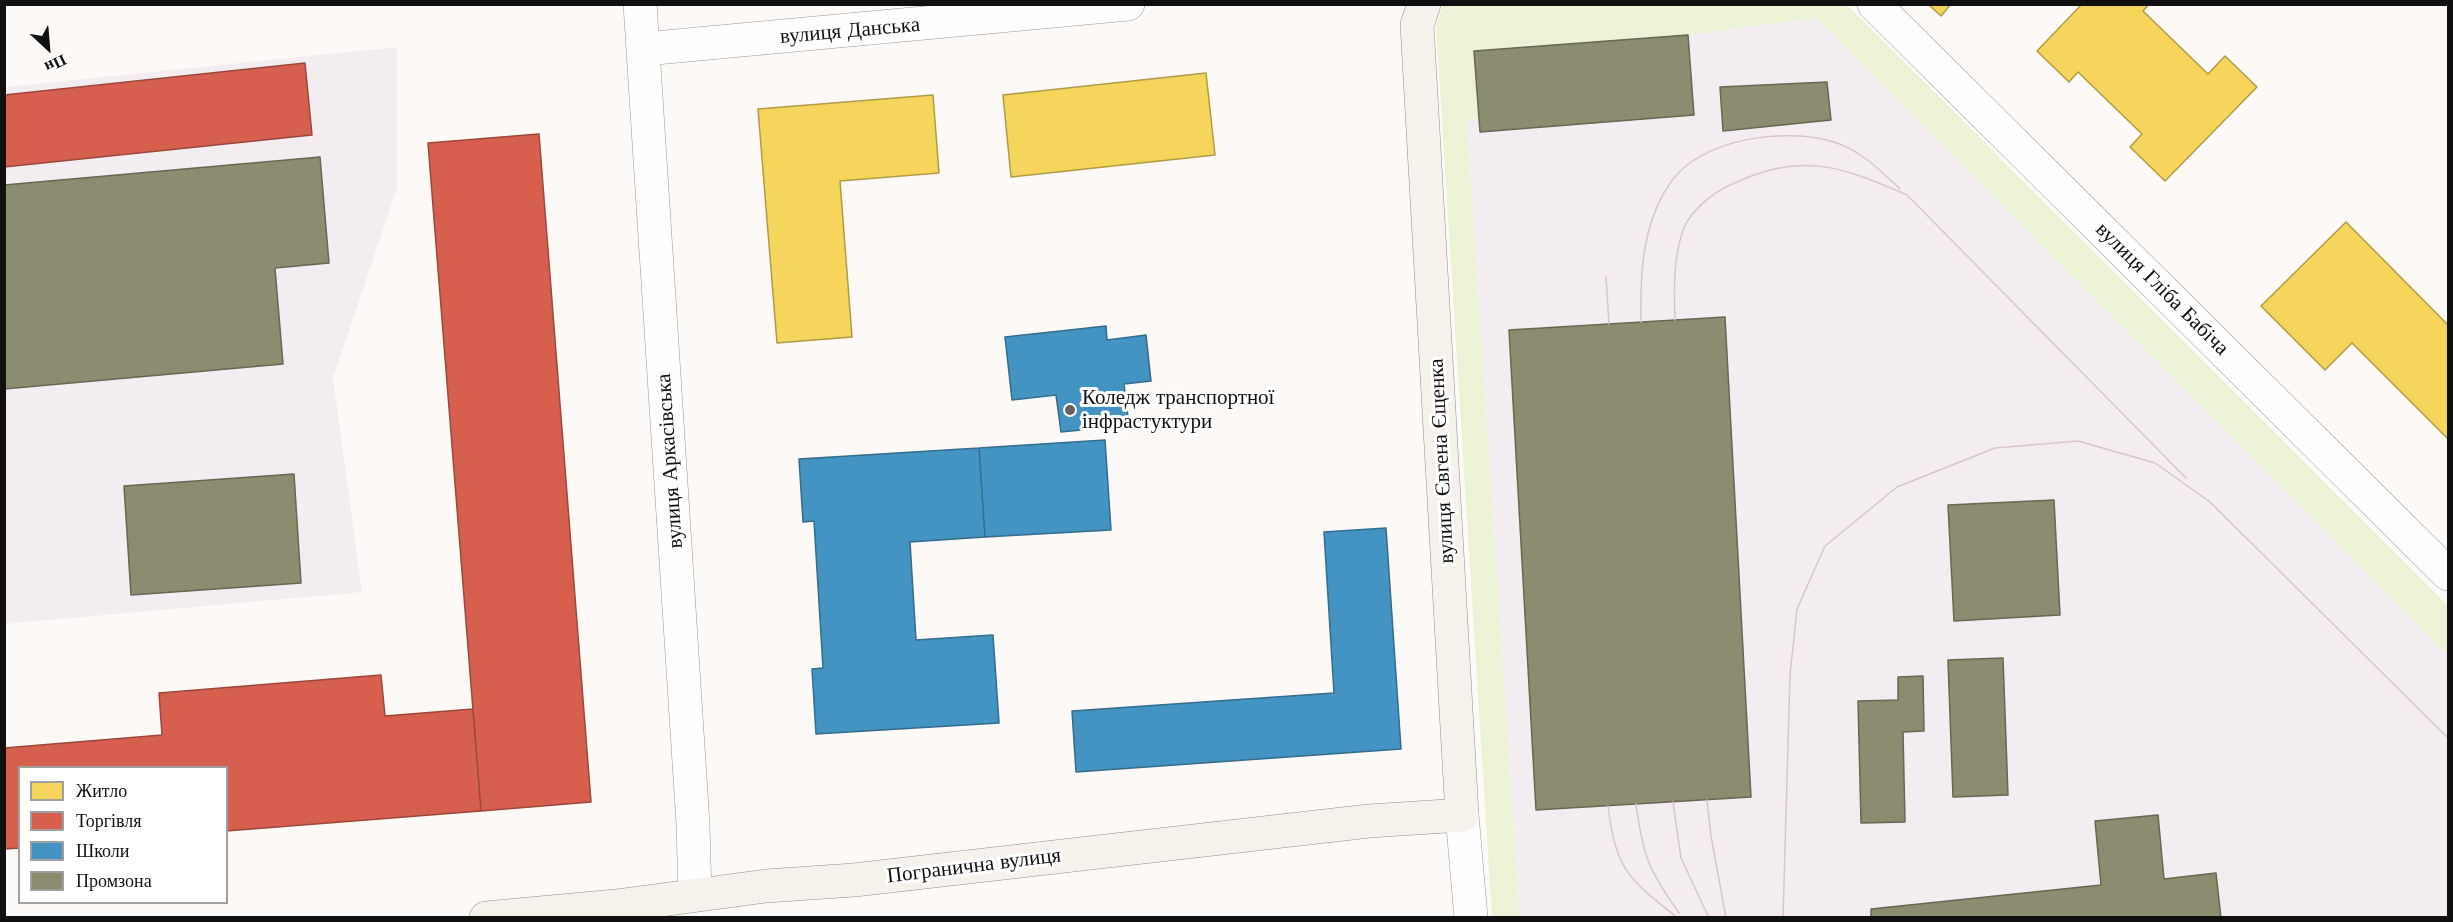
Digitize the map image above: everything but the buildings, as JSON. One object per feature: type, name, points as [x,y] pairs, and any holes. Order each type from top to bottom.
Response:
[{"type":"street","name":"вулиця Аркасівська","points":[[640,4],[693,824],[695,906]]},
{"type":"street","name":"вулиця Данська","points":[[644,49],[1128,4]]},
{"type":"street","name":"вулиця Євгена Єщенка","points":[[1424,4],[1418,25],[1462,815],[1471,918]]},
{"type":"street","name":"вулиця Гліба Бабіча","points":[[1874,4],[2448,574]]},
{"type":"street","name":"Погранична вулиця","points":[[486,918],[616,906],[695,906],[1369,821],[1462,815]]},
{"type":"shaded area","points":[[1817,18],[2448,655],[2448,917],[1520,917],[1467,120],[1479,118],[1474,51],[1688,35]]},
{"type":"shaded area","points":[[397,47],[397,188],[333,378],[362,592],[5,624],[5,87]]},
{"type":"green space","points":[[1443,5],[1847,5],[2448,606],[2448,655],[1817,18],[1688,35],[1474,51],[1479,118],[1467,120],[1520,917],[1492,917],[1436,25]]},
{"type":"tram line","points":[[1641,322],[1642,267],[1648,232],[1654,214],[1671,182],[1685,167],[1702,155],[1723,146],[1769,136],[1814,138],[1834,142],[1853,150],[1900,189]]},
{"type":"tram line","points":[[1675,320],[1677,252],[1683,230],[1691,216],[1709,198],[1728,186],[1777,168],[1819,166],[1860,176],[1907,195],[2186,478]]},
{"type":"tram line","points":[[1606,277],[1609,324]]},
{"type":"tram line","points":[[1783,918],[1790,675],[1797,609],[1825,546],[1897,487],[1995,448],[2078,441],[2155,463],[2210,502],[2448,738]]},
{"type":"tram line","points":[[1707,800],[1726,918]]},
{"type":"tram line","points":[[1673,802],[1681,858],[1709,918]]},
{"type":"tram line","points":[[1636,804],[1648,862],[1679,913]]},
{"type":"tram line","points":[[1608,806],[1615,845],[1627,871],[1647,893],[1678,918]]},
{"type":"place","name":"Коледж транспортної інфрастуктури","points":[[1070,410]]}]
